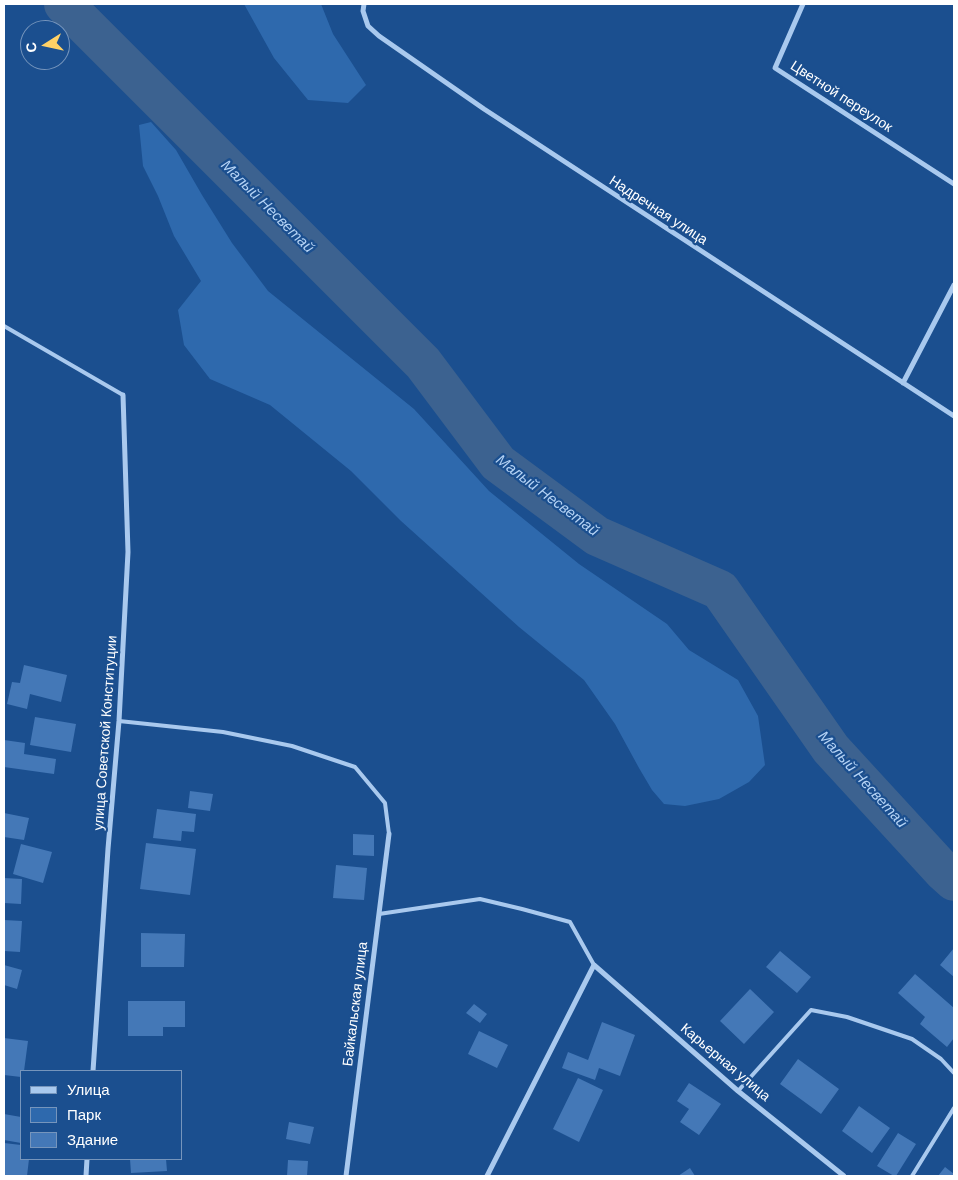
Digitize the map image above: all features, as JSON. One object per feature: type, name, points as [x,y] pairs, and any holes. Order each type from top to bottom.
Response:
[{"type":"street","name":"Надречная улица","points":[[364,4],[363,11],[368,26],[379,36],[484,109],[954,416]]},
{"type":"street","name":"Цветной переулок","points":[[803,4],[775,68],[954,184]]},
{"type":"street","points":[[903,383],[954,285]]},
{"type":"street","name":"улица Советской Конституции","points":[[93,1070],[119,721],[128,552],[123,395]]},
{"type":"street","name":"Байкальская улица","points":[[346,1176],[389,834]]},
{"type":"street","points":[[490,1176],[594,966]]},
{"type":"street","name":"Карьерная улица","points":[[594,966],[738,1090],[844,1176]]},
{"type":"street","points":[[86,1176],[87,1160]]},
{"type":"lane","points":[[4,326],[123,395]]},
{"type":"lane","points":[[119,721],[223,732],[292,746],[355,767],[385,803],[389,834]]},
{"type":"lane","points":[[379,914],[480,899],[522,908],[570,922],[594,966]]},
{"type":"lane","points":[[738,1090],[811,1010],[847,1017],[912,1039],[941,1059],[954,1073]]},
{"type":"lane","points":[[912,1176],[954,1108]]},
{"type":"green space","points":[[244,4],[321,4],[333,34],[366,85],[348,103],[308,100],[274,58]]},
{"type":"green space","points":[[151,122],[176,150],[232,243],[268,291],[414,409],[489,491],[579,564],[667,624],[689,650],[738,680],[758,716],[765,765],[749,782],[719,799],[685,806],[664,804],[652,790],[615,724],[584,680],[519,627],[401,521],[351,471],[270,405],[210,379],[184,345],[178,310],[201,281],[174,236],[158,196],[143,166],[139,125]]},
{"type":"building","points":[[24,665],[67,675],[61,702],[30,694],[27,709],[7,704],[12,682],[20,683]]},
{"type":"building","points":[[35,717],[76,724],[71,752],[30,745]]},
{"type":"building","points":[[4,740],[25,743],[24,754],[56,759],[54,774],[4,767]]},
{"type":"building","points":[[190,791],[213,794],[210,811],[188,808]]},
{"type":"building","points":[[157,809],[196,814],[194,832],[182,831],[181,841],[153,838]]},
{"type":"building","points":[[4,813],[29,818],[24,840],[4,837]]},
{"type":"building","points":[[353,834],[374,835],[374,856],[353,855]]},
{"type":"building","points":[[146,843],[196,849],[190,895],[140,889]]},
{"type":"building","points":[[21,844],[52,852],[43,883],[13,874]]},
{"type":"building","points":[[336,865],[367,868],[364,900],[333,898]]},
{"type":"building","points":[[4,878],[22,879],[21,904],[4,903]]},
{"type":"building","points":[[4,920],[22,921],[20,952],[4,951]]},
{"type":"building","points":[[141,933],[185,934],[184,967],[141,967]]},
{"type":"building","points":[[954,948],[954,977],[940,965]]},
{"type":"building","points":[[780,951],[811,977],[797,993],[766,967]]},
{"type":"building","points":[[4,965],[22,970],[17,989],[4,985]]},
{"type":"building","points":[[915,974],[954,1008],[954,1038],[947,1047],[920,1024],[925,1017],[898,993]]},
{"type":"building","points":[[750,989],[774,1012],[744,1044],[720,1021]]},
{"type":"building","points":[[128,1001],[185,1001],[185,1027],[163,1027],[163,1036],[128,1036]]},
{"type":"building","points":[[474,1004],[487,1014],[480,1023],[466,1013]]},
{"type":"building","points":[[602,1022],[635,1035],[620,1076],[599,1068],[595,1080],[562,1068],[568,1052],[588,1060]]},
{"type":"building","points":[[479,1031],[508,1045],[497,1068],[468,1054]]},
{"type":"building","points":[[4,1038],[28,1041],[24,1070],[20,1070],[20,1077],[4,1075]]},
{"type":"building","points":[[798,1059],[839,1089],[821,1114],[780,1084]]},
{"type":"building","points":[[578,1078],[603,1090],[579,1142],[553,1129]]},
{"type":"building","points":[[689,1083],[721,1104],[699,1135],[680,1122],[689,1109],[677,1101]]},
{"type":"building","points":[[859,1106],[890,1128],[872,1153],[842,1131]]},
{"type":"building","points":[[4,1114],[20,1117],[20,1143],[4,1140]]},
{"type":"building","points":[[289,1122],[314,1127],[310,1144],[286,1139]]},
{"type":"building","points":[[898,1133],[916,1144],[896,1176],[894,1176],[877,1166]]},
{"type":"building","points":[[4,1143],[20,1145],[20,1160],[29,1160],[27,1176],[4,1176]]},
{"type":"building","points":[[130,1160],[166,1160],[167,1171],[131,1173]]},
{"type":"building","points":[[288,1160],[308,1161],[307,1176],[287,1176]]},
{"type":"building","points":[[945,1167],[954,1174],[954,1176],[938,1176]]},
{"type":"building","points":[[690,1168],[695,1176],[678,1176]]},
{"type":"waterway","name":"Малый Несветай","points":[[64,4],[423,363],[498,463],[597,536],[720,590],[831,749],[954,881]]}]
